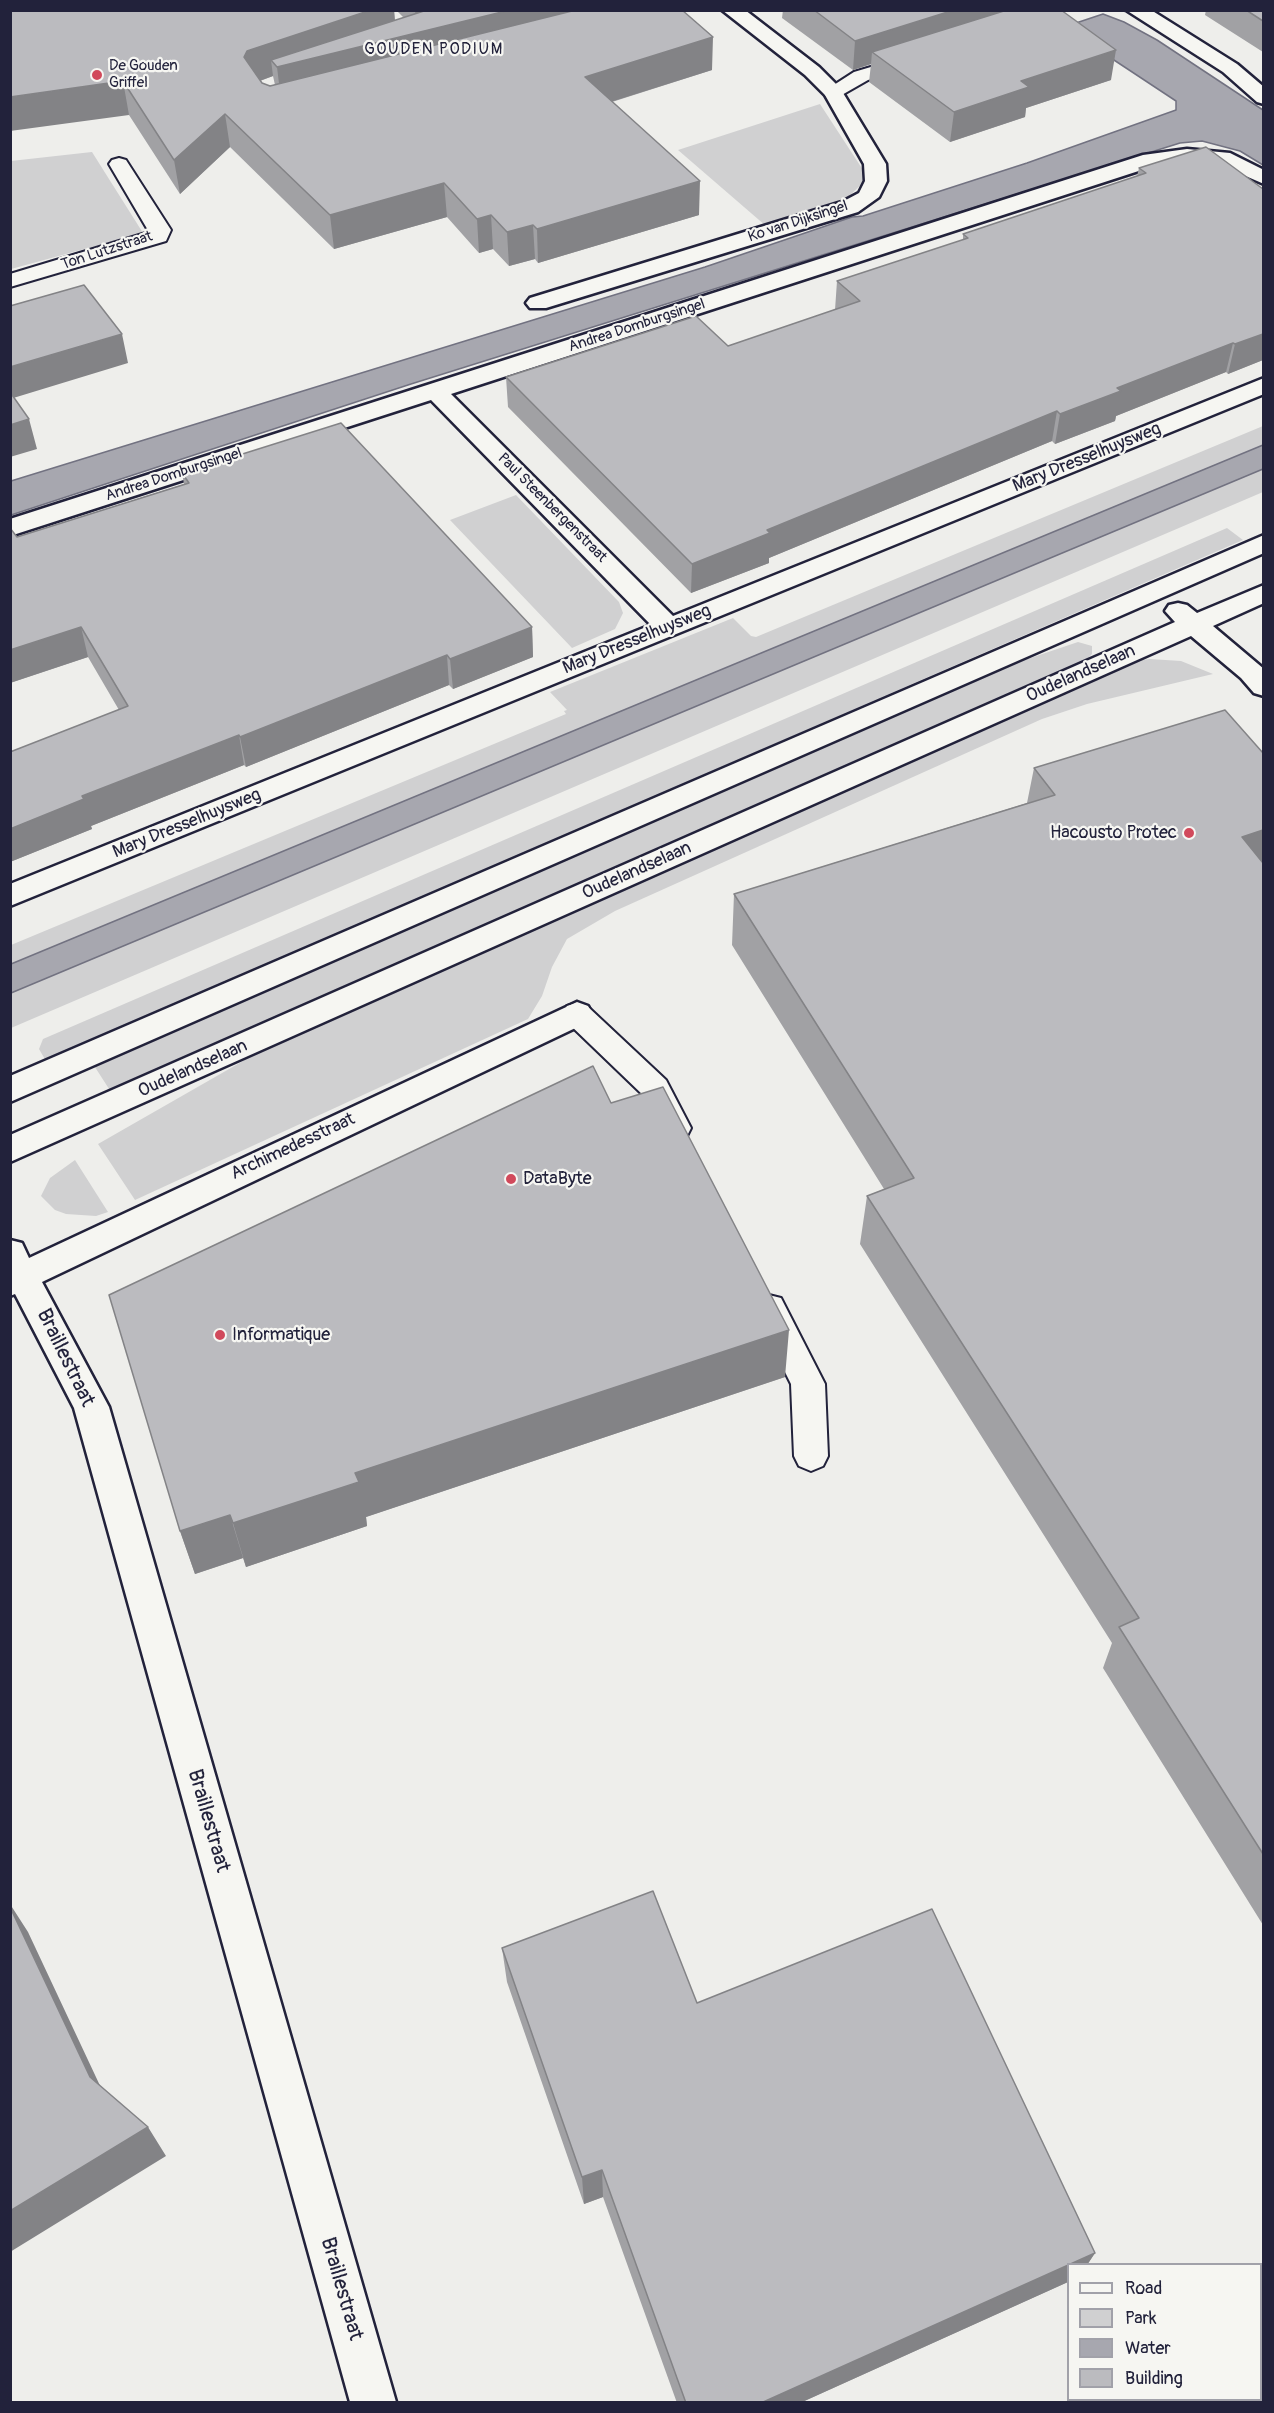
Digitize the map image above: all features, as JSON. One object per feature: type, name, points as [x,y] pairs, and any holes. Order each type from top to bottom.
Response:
[{"type":"street","points":[[736,14],[765,10]]},
{"type":"street","points":[[1136,10],[1230,68],[1263,98]]},
{"type":"street","name":"Ko van Dijksingel","points":[[538,303],[850,207],[868,197],[876,181],[875,164],[833,92],[812,71],[736,14]]},
{"type":"street","name":"Andrea Domburgsingel","points":[[10,528],[1151,160],[1187,155],[1222,158],[1263,178]]},
{"type":"street","name":"Mary Dresselhuysweg","points":[[10,896],[668,626],[860,551],[1263,386]]},
{"type":"street","name":"Paul Steenbergenstraat","points":[[435,391],[668,626]]},
{"type":"street","points":[[10,1090],[1263,543]]},
{"type":"street","points":[[1154,590],[1251,672],[1263,687]]},
{"type":"street","name":"Oudelandselaan","points":[[10,1149],[1263,593]]},
{"type":"street","name":"Archimedesstraat","points":[[15,1270],[577,1014]]},
{"type":"street","name":"Braillestraat","points":[[15,1270],[91,1407],[373,2403]]},
{"type":"lane","points":[[833,92],[861,76],[930,55]]},
{"type":"lane","name":"Ton Lutzstraat","points":[[10,281],[158,236],[160,230],[119,164]]},
{"type":"lane","points":[[577,1014],[655,1088],[688,1151]]},
{"type":"lane","points":[[753,1278],[808,1384],[811,1456]]},
{"type":"green space","points":[[820,104],[863,170],[865,181],[846,199],[766,226],[678,150]]},
{"type":"green space","points":[[92,152],[143,233],[11,269],[11,161]]},
{"type":"green space","points":[[1263,426],[1263,445],[11,964],[11,945],[566,714],[564,711],[567,710],[550,692],[733,618],[751,636],[756,637]]},
{"type":"green space","points":[[1263,469],[1263,492],[11,1028],[11,993]]},
{"type":"green space","points":[[516,495],[619,602],[623,613],[615,629],[572,648],[450,520]]},
{"type":"green space","points":[[1227,528],[1243,540],[46,1061],[39,1049],[43,1039]]},
{"type":"green space","points":[[1078,642],[1092,646],[1092,654],[1087,659],[111,1092],[93,1064],[977,676]]},
{"type":"green space","points":[[1150,659],[1181,661],[1213,674],[1087,704],[1042,719],[615,911],[567,939],[552,967],[542,996],[528,1019],[135,1200],[98,1144],[271,1045],[1133,661]]},
{"type":"green space","points":[[75,1160],[108,1212],[96,1216],[66,1214],[55,1210],[41,1196],[50,1178]]},
{"type":"water","points":[[1103,14],[1124,22],[1157,40],[1263,110],[1263,165],[1240,151],[1202,141],[1180,143],[411,384],[11,515],[11,481],[705,267],[852,217],[863,216],[1027,163],[1176,110],[1176,101],[1064,27]]},
{"type":"water","points":[[1263,445],[1263,469],[11,993],[11,964]]},
{"type":"building","points":[[10,10],[371,10],[247,51],[244,57],[262,83],[270,86],[576,10],[682,10],[713,37],[585,77],[700,181],[537,229],[533,225],[507,232],[491,215],[477,219],[444,183],[330,215],[225,114],[174,160],[123,81],[10,97]]},
{"type":"building","points":[[427,10],[510,10],[277,67],[271,60]]},
{"type":"building","points":[[814,10],[954,10],[855,41]]},
{"type":"building","points":[[1007,10],[1061,10],[1116,50],[1021,81],[1029,87],[954,112],[872,52]]},
{"type":"building","points":[[1246,10],[1263,10],[1263,21]]},
{"type":"building","points":[[1206,147],[1263,189],[1263,334],[1233,343],[1117,388],[1121,391],[1060,414],[1057,411],[767,530],[770,533],[692,564],[506,377],[696,316],[728,346],[860,301],[837,281],[968,238],[963,234],[1146,173],[1139,168]]},
{"type":"building","points":[[84,285],[122,334],[10,367],[10,306]]},
{"type":"building","points":[[10,392],[29,419],[10,425]]},
{"type":"building","points":[[341,423],[532,627],[450,659],[447,655],[240,737],[239,735],[82,796],[84,799],[10,829],[10,752],[128,706],[81,627],[10,650],[10,528],[17,537],[189,483],[182,473]]},
{"type":"building","points":[[1225,710],[1263,753],[1263,830],[1242,837],[1263,863],[1263,1854],[1119,1627],[1139,1618],[867,1196],[914,1178],[734,894],[1055,795],[1034,768]]},
{"type":"building","points":[[593,1066],[611,1103],[663,1087],[789,1330],[355,1473],[359,1482],[233,1523],[230,1515],[180,1531],[109,1295]]},
{"type":"building","points":[[653,1891],[697,2003],[932,1909],[1095,2253],[1073,2263],[1067,2263],[1067,2266],[761,2403],[686,2403],[602,2170],[582,2177],[502,1948]]},
{"type":"building","points":[[10,1907],[90,2077],[148,2127],[10,2211]]},
{"type":"building","points":[[1262,2350],[1263,2403],[1149,2403],[1153,2401],[1262,2401]]},
{"type":"place","name":"De Gouden Griffel","points":[[97,75]]},
{"type":"place","name":"Hacousto Protec","points":[[1189,833]]},
{"type":"place","name":"DataByte","points":[[511,1179]]},
{"type":"place","name":"Informatique","points":[[220,1335]]},
{"type":"district","name":"GOUDEN PODIUM","points":[[434,50]]}]
